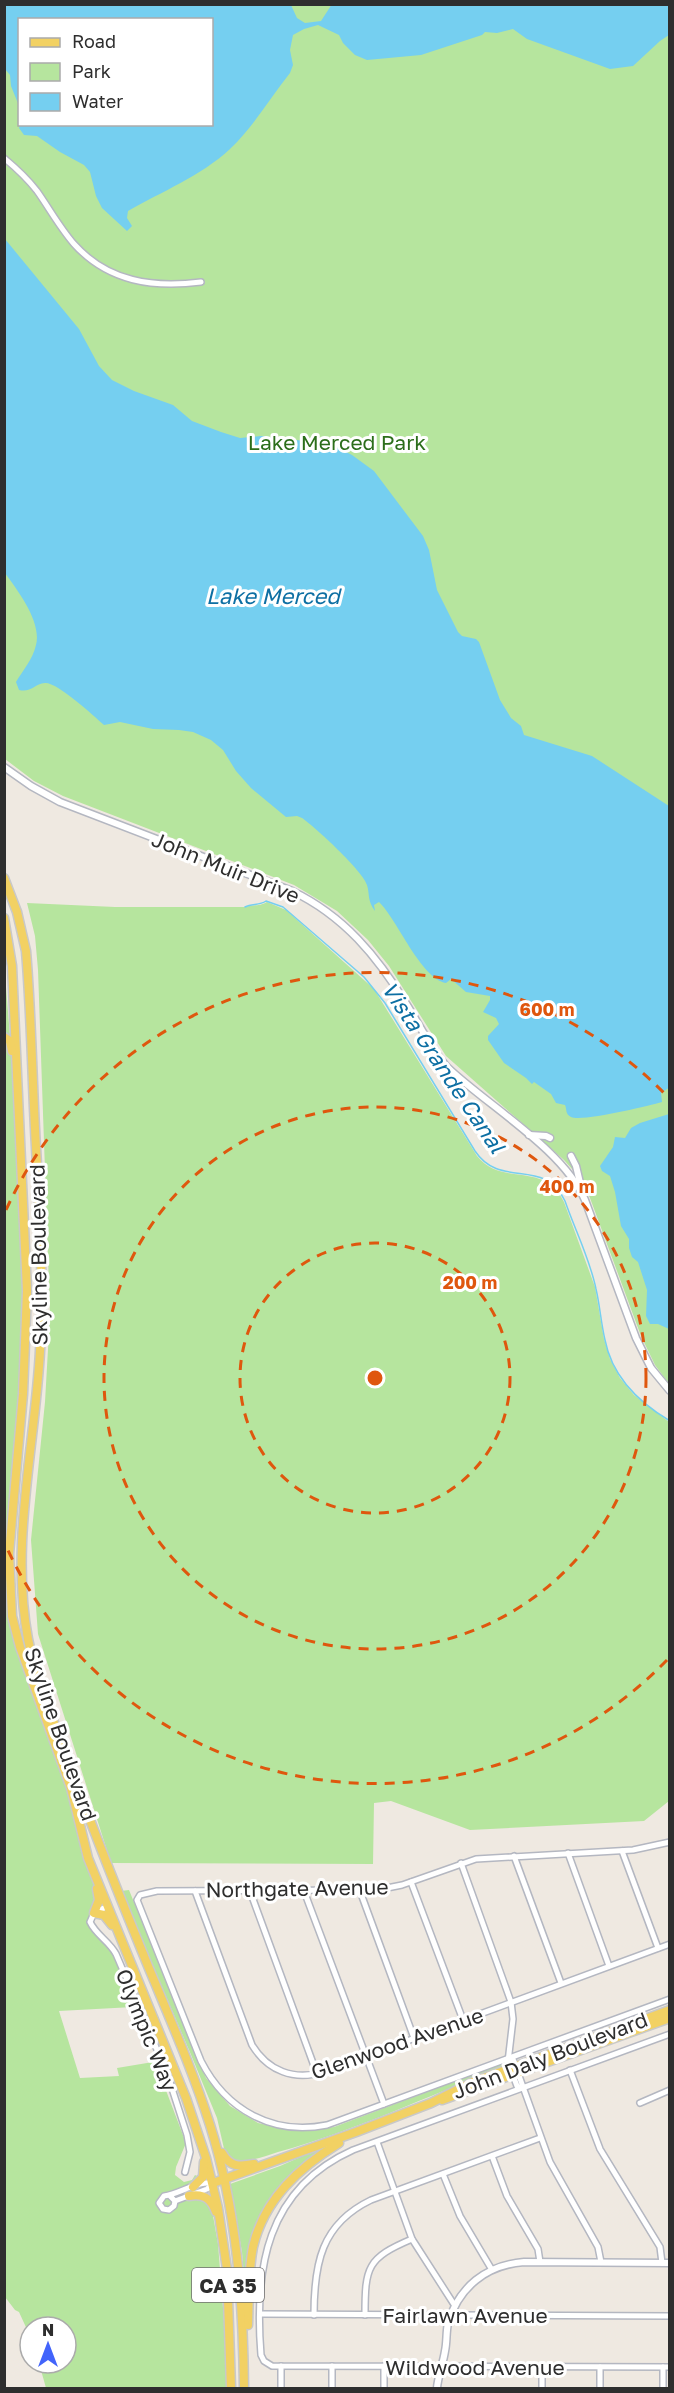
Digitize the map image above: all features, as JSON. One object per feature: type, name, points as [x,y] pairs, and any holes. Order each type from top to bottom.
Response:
[{"type":"main road","name":"Skyline Boulevard","points":[[4,878],[20,922],[26,959],[41,1261],[39,1365],[22,1554],[24,1606],[29,1644],[39,1680],[106,1862],[191,2070],[210,2125],[225,2180],[240,2273],[244,2388]]},
{"type":"main road","name":"Skyline Boulevard","points":[[4,918],[11,954],[14,1003],[27,1306],[23,1402],[9,1554],[11,1605],[20,1647],[71,1788],[93,1870],[197,2129],[213,2183],[223,2239],[230,2309],[231,2388]]},
{"type":"main road","points":[[14,1003],[9,1028],[4,1035],[11,1044],[18,1085]]},
{"type":"main road","points":[[106,1862],[115,1896],[113,1903],[108,1906]]},
{"type":"main road","points":[[93,1870],[99,1897],[94,1913],[104,1916],[119,1935]]},
{"type":"main road","points":[[108,1906],[116,1906],[122,1910],[138,1941]]},
{"type":"main road","name":"John Daly Boulevard","points":[[213,2183],[356,2133],[669,2010]]},
{"type":"main road","name":"John Daly Boulevard","points":[[514,2071],[669,2018]]},
{"type":"main road","points":[[210,2125],[223,2157],[232,2165],[246,2166],[284,2158]]},
{"type":"main road","points":[[197,2129],[205,2169],[201,2180],[191,2191],[211,2201],[223,2239]]},
{"type":"main road","points":[[244,2374],[252,2253],[263,2220],[276,2198],[297,2173],[317,2156],[356,2133]]},
{"type":"street","points":[[4,158],[35,189],[74,243],[96,262],[147,284],[170,285],[201,282]]},
{"type":"street","name":"John Muir Drive","points":[[4,767],[31,786],[60,802],[251,873],[299,894],[327,911],[358,938],[380,963],[441,1060],[565,1168],[582,1194],[636,1338],[651,1368],[669,1391]]},
{"type":"street","points":[[529,1135],[543,1135],[550,1138]]},
{"type":"street","points":[[571,1156],[576,1166],[582,1194]]},
{"type":"street","name":"Northgate Avenue","points":[[384,2104],[327,2125],[306,2128],[284,2127],[262,2121],[235,2105],[215,2084],[201,2061],[137,1905],[137,1898],[140,1894],[195,1891],[386,1889],[476,1859],[622,1851],[669,1842]]},
{"type":"street","points":[[622,1851],[658,1948]]},
{"type":"street","points":[[568,1853],[609,1966]]},
{"type":"street","points":[[514,1856],[561,1983]]},
{"type":"street","points":[[461,1863],[511,2002],[513,2019],[509,2057]]},
{"type":"street","points":[[411,1882],[463,2020]]},
{"type":"street","name":"Glenwood Avenue","points":[[195,1891],[256,2052],[283,2073],[298,2076],[317,2074],[669,1944]]},
{"type":"street","points":[[250,1891],[317,2074]]},
{"type":"street","points":[[304,1891],[384,2104],[669,1999]]},
{"type":"street","points":[[360,1891],[414,2038]]},
{"type":"street","points":[[94,1913],[108,1906]]},
{"type":"street","name":"Olympic Way","points":[[94,1913],[90,1922],[116,1954],[167,2073],[189,2143],[189,2162],[185,2172]]},
{"type":"street","points":[[281,2388],[280,2366],[268,2364],[262,2358],[261,2279],[265,2251],[277,2220],[302,2184],[330,2162],[377,2142],[669,2034]]},
{"type":"street","points":[[509,2057],[513,2059],[514,2071],[557,2177],[598,2247],[601,2262]]},
{"type":"street","points":[[437,2388],[448,2323],[455,2306],[467,2286],[492,2270],[510,2264],[540,2262],[666,2263],[660,2247],[600,2149],[570,2070]]},
{"type":"street","points":[[640,2103],[669,2090]]},
{"type":"street","points":[[314,2315],[316,2270],[320,2255],[344,2217],[358,2207],[394,2192],[540,2138]]},
{"type":"street","points":[[377,2142],[412,2239],[455,2306]]},
{"type":"street","points":[[492,2156],[511,2203],[538,2249],[540,2262]]},
{"type":"street","points":[[443,2174],[460,2216],[492,2270]]},
{"type":"street","points":[[204,2183],[213,2183],[207,2189],[191,2191],[173,2198],[204,2183]]},
{"type":"street","points":[[365,2315],[366,2279],[371,2267],[382,2253],[412,2239]]},
{"type":"street","name":"Fairlawn Avenue","points":[[261,2314],[669,2316]]},
{"type":"street","name":"Wildwood Avenue","points":[[280,2366],[666,2367]]},
{"type":"street","points":[[332,2366],[332,2388]]},
{"type":"street","points":[[384,2366],[384,2388]]},
{"type":"street","points":[[542,2367],[542,2388]]},
{"type":"street","points":[[600,2367],[600,2388]]},
{"type":"street","points":[[663,2388],[666,2367]]},
{"type":"green space","name":"Lake Merced Park","points":[[4,5],[669,5],[669,1384],[655,1365],[641,1336],[590,1198],[580,1178],[564,1160],[446,1056],[389,966],[368,940],[337,911],[294,885],[63,796],[34,781],[5,759]]},
{"type":"green space","points":[[267,902],[286,910],[374,989],[477,1156],[487,1165],[499,1171],[535,1177],[556,1189],[564,1202],[595,1287],[610,1359],[620,1378],[634,1395],[669,1422],[669,1801],[644,1821],[470,1830],[391,1801],[374,1803],[373,1864],[111,1863],[38,1634],[31,1540],[45,1402],[50,1314],[38,970],[35,936],[27,903],[115,907],[245,907]]},
{"type":"green space","points":[[4,962],[13,1074],[23,1292],[22,1349],[11,1533],[15,1627],[71,1788],[99,1897],[90,1922],[107,1941],[128,1978],[119,1979],[133,2007],[59,2011],[80,2078],[119,2076],[117,2068],[153,2062],[159,2072],[186,2143],[175,2175],[184,2182],[192,2180],[195,2175],[199,2177],[196,2182],[199,2198],[212,2210],[218,2244],[227,2388],[46,2388],[42,2375],[78,2375],[78,2315],[20,2315],[5,2297]]},
{"type":"green space","points":[[129,1890],[206,2078],[230,2106],[258,2123],[293,2131],[334,2127],[502,2064],[501,2068],[307,2144],[254,2159],[229,2160],[225,2153],[217,2118],[121,1891]]},
{"type":"green space","points":[[344,2138],[321,2151],[263,2215],[246,2299],[242,2252],[230,2184],[280,2166]]},
{"type":"water","points":[[332,4],[669,5],[669,35],[633,66],[610,69],[527,39],[513,29],[497,33],[485,32],[482,35],[421,55],[367,60],[355,55],[343,43],[339,35],[318,25],[304,29],[293,35],[290,50],[293,65],[290,73],[239,140],[219,159],[128,211],[127,218],[132,226],[127,231],[102,208],[96,196],[90,172],[84,165],[37,136],[24,135],[19,128],[20,126],[213,126],[213,18],[18,18],[18,104],[11,86],[10,75],[5,69],[5,5],[291,5],[297,18],[305,23],[321,21]]},
{"type":"water","name":"Lake Merced","points":[[5,239],[79,329],[99,366],[112,380],[134,391],[173,405],[192,421],[221,432],[240,438],[261,436],[331,444],[352,455],[374,471],[423,536],[429,550],[437,590],[458,632],[462,636],[476,639],[479,642],[500,700],[511,718],[521,726],[524,735],[592,756],[669,806],[670,1087],[661,1093],[662,1102],[601,1116],[577,1118],[569,1116],[565,1105],[556,1103],[551,1094],[534,1082],[532,1084],[504,1063],[488,1040],[488,1036],[499,1024],[496,1018],[483,1012],[490,996],[466,992],[451,979],[446,983],[428,971],[379,902],[374,905],[375,911],[364,879],[348,860],[302,818],[286,817],[251,788],[236,771],[223,750],[211,740],[193,732],[179,730],[153,729],[120,722],[104,725],[75,700],[51,684],[45,683],[27,690],[19,690],[16,682],[33,655],[37,636],[28,607],[5,573]]},
{"type":"water","points":[[670,1114],[669,1329],[658,1324],[650,1324],[646,1316],[647,1290],[638,1262],[632,1257],[629,1239],[621,1226],[610,1176],[602,1171],[600,1166],[613,1147],[615,1137],[625,1138],[631,1128],[640,1123]]},
{"type":"waterway","name":"Vista Grande Canal","points":[[245,907],[266,901],[283,907],[364,977],[385,1003],[475,1151],[485,1163],[497,1169],[546,1180],[556,1188],[565,1201],[590,1267],[608,1353],[620,1376],[637,1397],[670,1421]]}]
